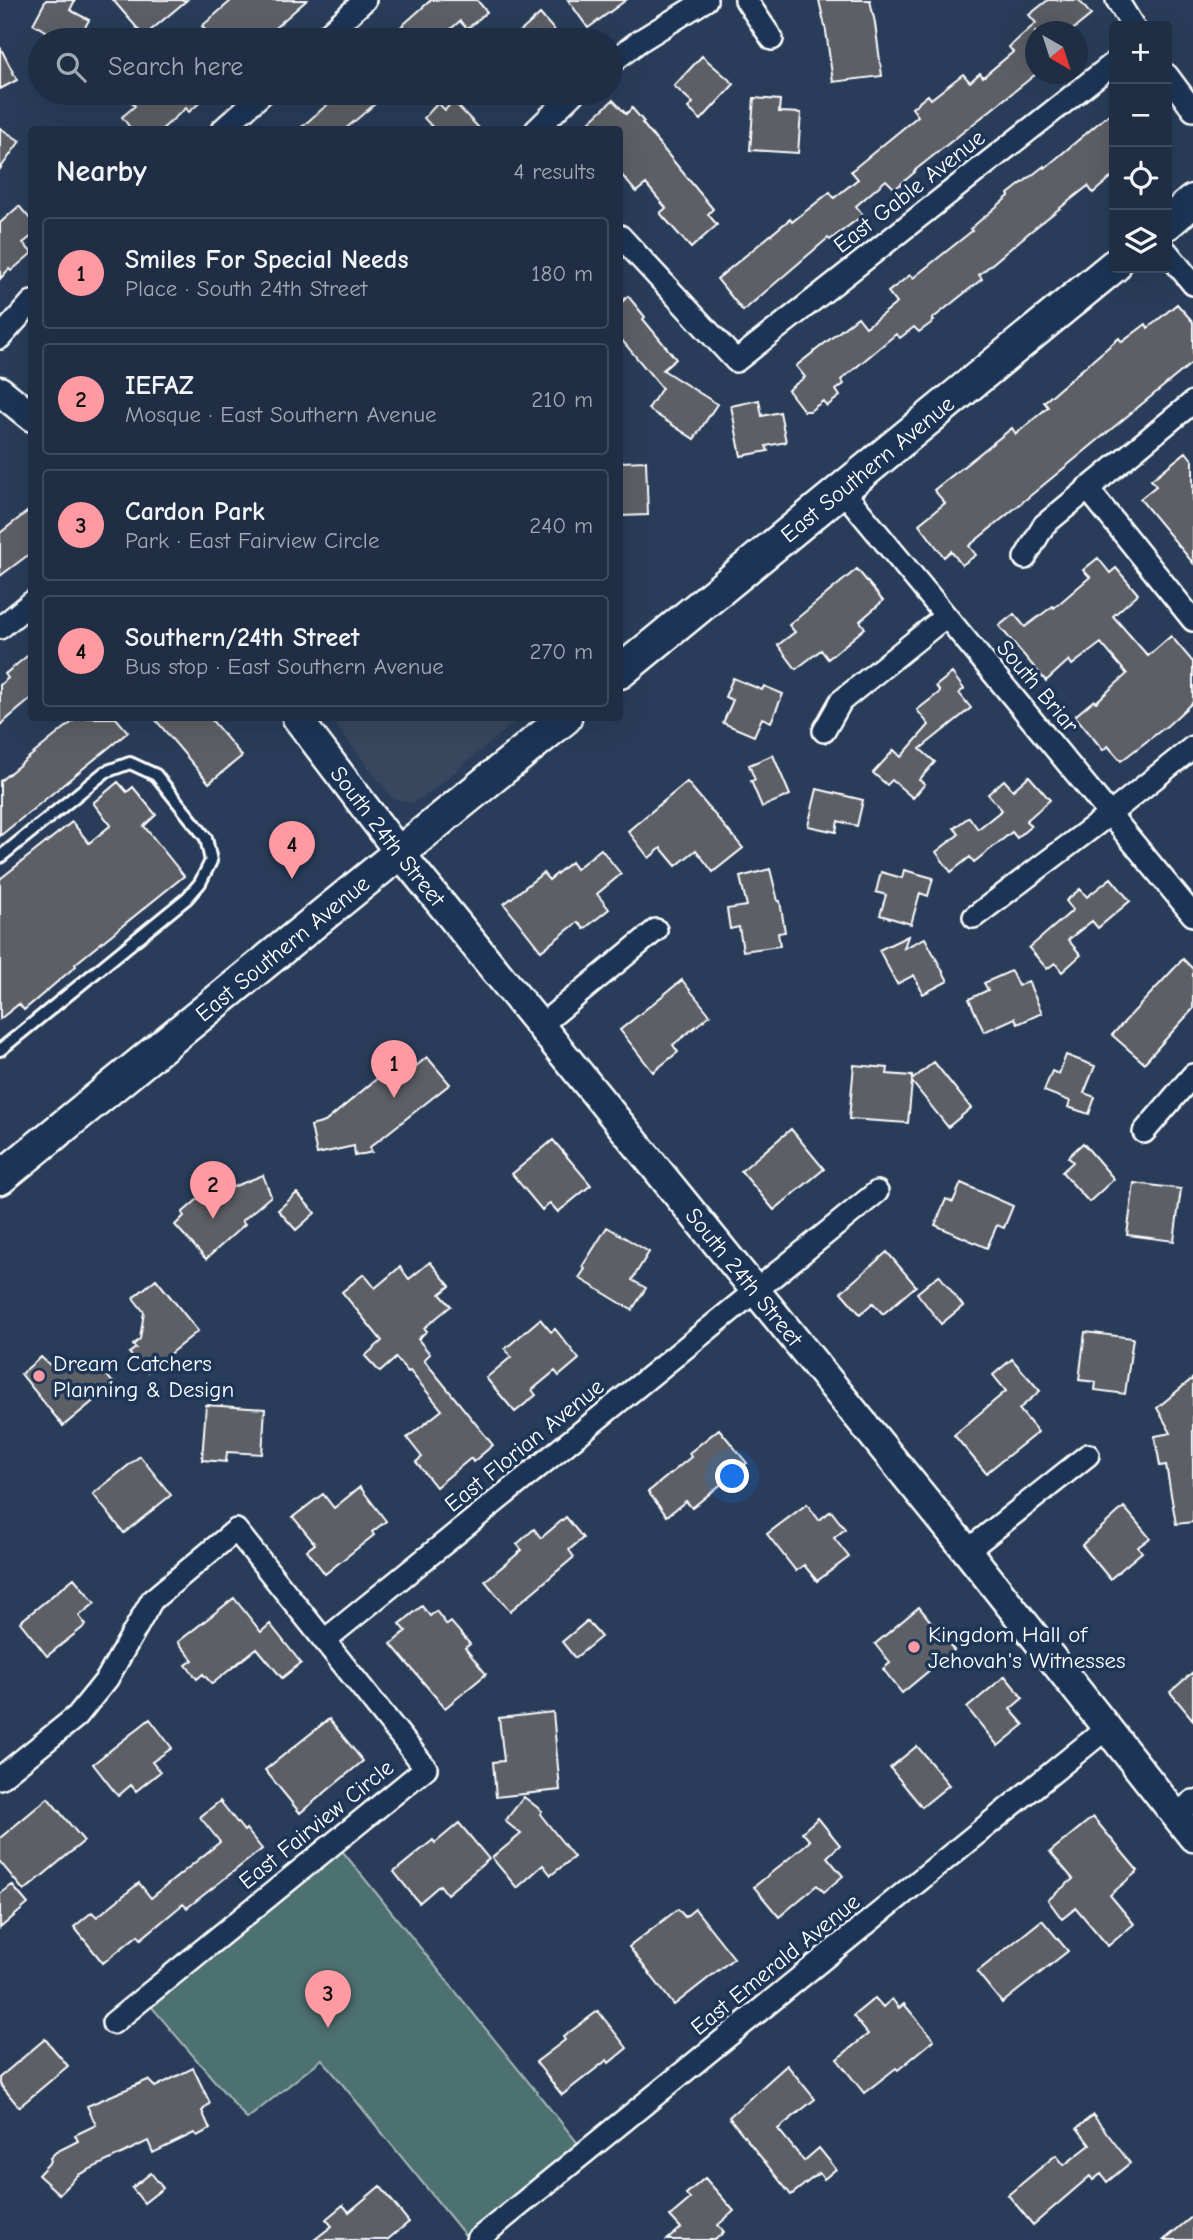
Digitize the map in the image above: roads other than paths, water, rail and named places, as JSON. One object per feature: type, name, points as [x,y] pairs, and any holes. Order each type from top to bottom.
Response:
[{"type":"main road","points":[[1172,219],[1193,201]]},
{"type":"main road","name":"East Southern Avenue","points":[[623,671],[1109,270]]},
{"type":"main road","name":"East Southern Avenue","points":[[0,1178],[561,721]]},
{"type":"street","points":[[334,28],[365,0]]},
{"type":"street","points":[[623,53],[706,0]]},
{"type":"street","points":[[746,0],[772,39]]},
{"type":"street","points":[[1117,0],[1130,21]]},
{"type":"street","name":"East Gable Avenue","points":[[623,239],[737,361],[1109,67]]},
{"type":"street","points":[[1172,82],[1193,110]]},
{"type":"street","points":[[226,126],[250,105]]},
{"type":"street","points":[[540,126],[562,105]]},
{"type":"street","points":[[1172,258],[1193,284]]},
{"type":"street","points":[[0,338],[28,306]]},
{"type":"street","points":[[0,391],[28,413]]},
{"type":"street","points":[[1025,558],[1044,525],[1193,402]]},
{"type":"street","points":[[1087,488],[1193,620]]},
{"type":"street","name":"South Briar","points":[[842,490],[1193,915]]},
{"type":"street","points":[[0,628],[28,606]]},
{"type":"street","points":[[824,731],[841,701],[946,616]]},
{"type":"street","name":"South 24th Street","points":[[299,721],[399,852],[757,1290],[1107,1728],[1187,1818]]},
{"type":"street","points":[[974,917],[1193,747]]},
{"type":"street","points":[[541,1025],[656,930]]},
{"type":"street","points":[[1144,1132],[1193,1075]]},
{"type":"street","name":"East Florian Avenue","points":[[326,1640],[877,1192]]},
{"type":"street","points":[[967,1551],[1088,1455]]},
{"type":"street","points":[[0,1778],[77,1716],[107,1679],[152,1600],[236,1530],[326,1640]]},
{"type":"street","name":"East Fairview Circle","points":[[113,2024],[426,1768],[326,1640]]},
{"type":"street","name":"East Emerald Avenue","points":[[477,2240],[1107,1728]]},
{"type":"lane","points":[[0,857],[104,772],[130,763],[156,775],[206,838],[211,861],[200,883],[187,898],[0,1050]]},
{"type":"place","name":"Southern/24th Street","points":[[292,879]]},
{"type":"place","name":"Smiles For Special Needs","points":[[394,1098]]},
{"type":"place","name":"IEFAZ","points":[[213,1219]]},
{"type":"place","name":"Dream Catchers Planning & Design","points":[[39,1376]]},
{"type":"place","name":"Kingdom Hall of Jehovah's Witnesses","points":[[914,1647]]},
{"type":"place","name":"Cardon Park","points":[[328,2028]]}]
